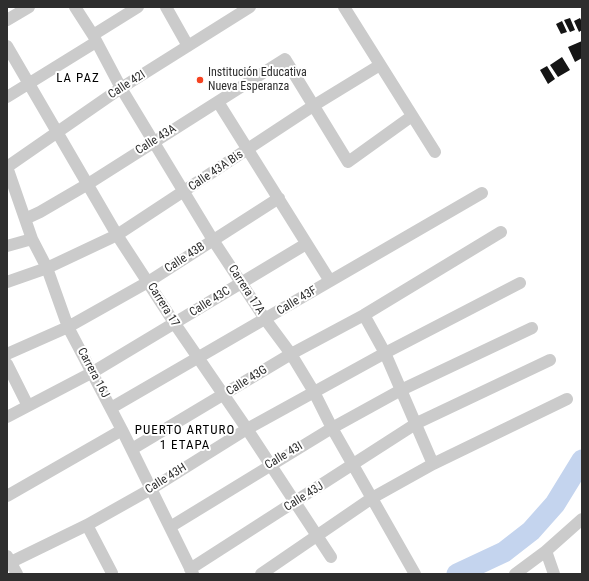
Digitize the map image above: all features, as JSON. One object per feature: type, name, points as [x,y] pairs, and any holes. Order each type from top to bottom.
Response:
[{"type":"street","points":[[7,20],[29,7]]},
{"type":"street","name":"Carrera 17A","points":[[75,7],[95,39],[121,88],[213,240],[265,319],[291,354],[314,392],[332,428],[414,572]]},
{"type":"street","points":[[7,97],[95,39],[138,7]]},
{"type":"street","points":[[166,7],[188,46]]},
{"type":"street","name":"Calle 42I","points":[[7,167],[121,88],[250,7]]},
{"type":"street","points":[[344,7],[436,152]]},
{"type":"street","name":"Carrera 17","points":[[7,46],[117,235],[174,324],[271,464],[331,557]]},
{"type":"street","name":"Calle 43A","points":[[25,218],[40,212],[88,184],[285,58],[313,106]]},
{"type":"street","name":"Calle 43A Bis","points":[[47,268],[117,235],[185,192],[313,106],[380,65]]},
{"type":"street","points":[[218,102],[330,281]]},
{"type":"street","points":[[313,106],[348,162],[412,116]]},
{"type":"street","name":"Carrera 16J","points":[[7,167],[11,191],[25,218],[32,239],[47,268],[68,327],[93,372],[132,449],[191,571]]},
{"type":"street","name":"Calle 43F","points":[[111,408],[482,193]]},
{"type":"street","name":"Calle 43B","points":[[7,354],[68,327],[148,282],[279,198]]},
{"type":"street","name":"Calle 43G","points":[[132,449],[291,354],[364,315],[501,232]]},
{"type":"street","points":[[7,246],[32,239]]},
{"type":"street","name":"Calle 43C","points":[[7,417],[93,372],[306,244]]},
{"type":"street","points":[[7,282],[47,268]]},
{"type":"street","name":"Calle 43H","points":[[8,560],[87,525],[151,490],[247,429],[385,353],[520,283]]},
{"type":"street","points":[[364,315],[385,353],[433,464]]},
{"type":"street","name":"Calle 43I","points":[[170,527],[271,464],[400,390],[532,328]]},
{"type":"street","name":"Calle 43J","points":[[191,571],[417,424],[550,360]]},
{"type":"street","points":[[7,364],[28,406]]},
{"type":"street","points":[[261,574],[372,498],[433,464],[567,399]]},
{"type":"street","points":[[7,496],[122,430]]},
{"type":"street","points":[[515,574],[546,551],[582,519]]},
{"type":"street","points":[[87,525],[112,573]]},
{"type":"street","points":[[546,551],[554,574]]},
{"type":"street","points":[[8,560],[17,574]]},
{"type":"building","points":[[570,18],[575,30],[570,32],[564,20]]},
{"type":"building","points":[[580,18],[582,22],[582,30],[579,32],[574,21]]},
{"type":"building","points":[[562,21],[567,32],[561,34],[556,24]]},
{"type":"building","points":[[582,41],[582,58],[575,62],[568,47]]},
{"type":"building","points":[[562,57],[570,70],[558,77],[550,65]]},
{"type":"building","points":[[547,66],[555,79],[548,84],[540,70]]},
{"type":"waterway","points":[[457,574],[504,552],[531,531],[555,504],[582,460]]},
{"type":"place","name":"Institución Educativa Nueva Esperanza","points":[[200,80]]},
{"type":"district","name":"LA PAZ","points":[[78,79]]},
{"type":"district","name":"PUERTO ARTURO 1 ETAPA","points":[[185,438]]}]
